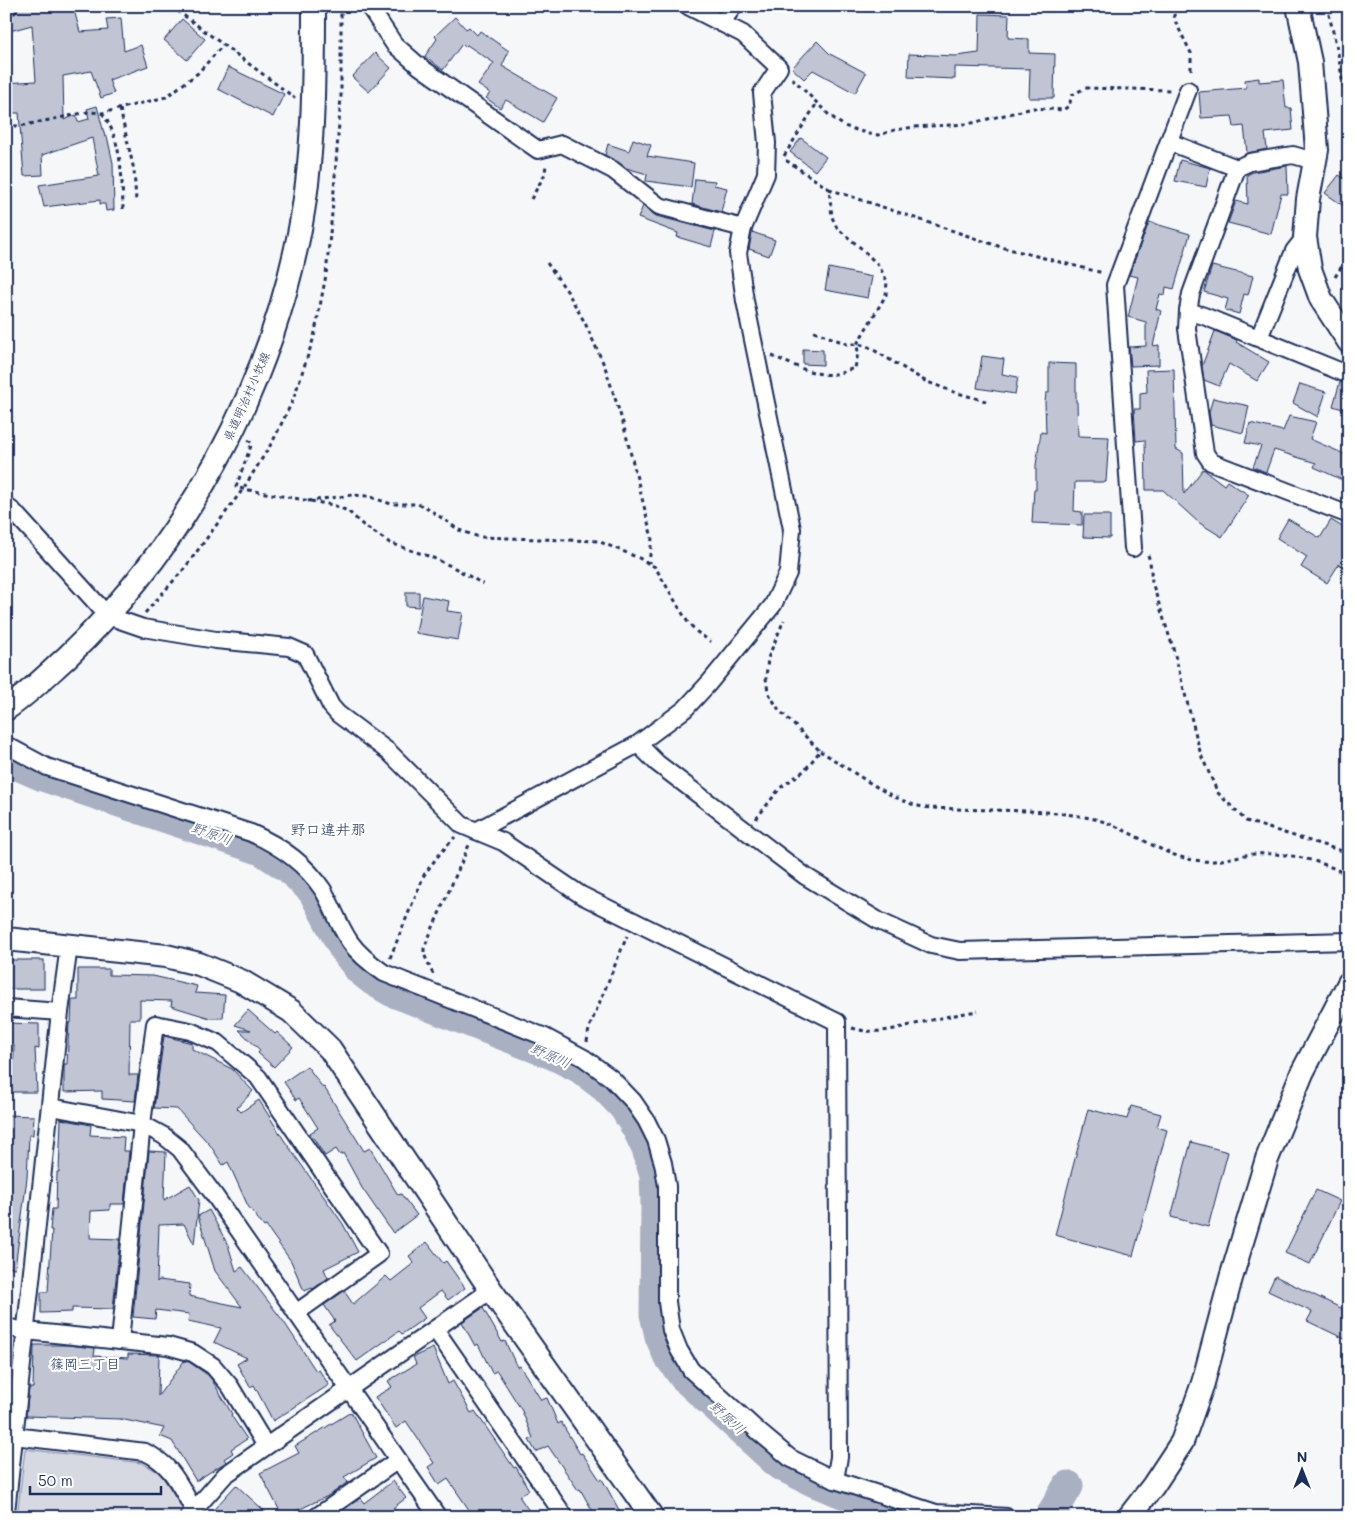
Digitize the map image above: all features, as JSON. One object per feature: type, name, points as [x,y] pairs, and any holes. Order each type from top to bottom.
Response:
[{"type":"street","name":"県道明治村小牧線","points":[[6,709],[43,679],[108,616],[163,546],[212,471],[233,430],[264,358],[284,297],[299,234],[308,176],[314,100],[314,6]]},
{"type":"street","points":[[368,6],[394,44],[419,66],[538,150],[562,144],[613,170],[659,206],[743,228]]},
{"type":"street","points":[[471,828],[638,744],[685,708],[709,683],[772,605],[788,573],[792,530],[738,253],[743,228],[766,174],[774,162],[767,143],[762,93],[778,68],[742,34],[688,6]]},
{"type":"street","points":[[722,23],[734,6]]},
{"type":"street","points":[[1298,6],[1310,62],[1317,150],[1308,200],[1306,238],[1310,269],[1321,299],[1349,342]]},
{"type":"street","points":[[1133,548],[1114,286],[1170,142],[1188,90]]},
{"type":"street","points":[[1170,142],[1237,168]]},
{"type":"street","points":[[1314,161],[1293,155],[1250,162],[1237,168],[1191,294],[1188,311],[1188,329],[1205,452],[1211,462],[1349,515]]},
{"type":"street","points":[[1259,338],[1294,251],[1306,238]]},
{"type":"street","points":[[1188,311],[1259,338],[1349,376]]},
{"type":"street","points":[[6,506],[14,512],[108,616],[143,628],[216,640],[289,647],[305,654],[331,706],[338,714],[389,752],[462,825],[503,842],[581,895],[837,1022],[839,1457],[835,1480]]},
{"type":"street","points":[[638,744],[657,763],[805,876],[880,921],[931,945],[960,950],[1349,941]]},
{"type":"street","points":[[6,745],[47,767],[271,842],[290,854],[306,869],[323,890],[350,942],[367,962],[384,973],[545,1036],[584,1058],[611,1078],[633,1101],[646,1120],[656,1140],[663,1163],[666,1186],[667,1302],[671,1330],[678,1350],[692,1370],[790,1458],[835,1480],[936,1513],[1007,1517]]},
{"type":"street","points":[[6,939],[166,956],[199,964],[241,981],[291,1011],[330,1049],[491,1290],[652,1517]]},
{"type":"street","points":[[6,1512],[10,1436],[26,1331],[60,1012],[69,946]]},
{"type":"street","points":[[1129,1517],[1153,1486],[1182,1442],[1203,1383],[1231,1278],[1267,1159],[1302,1072],[1347,990]]},
{"type":"street","points":[[6,1008],[60,1012]]},
{"type":"street","points":[[120,1340],[142,1124],[155,1024],[190,1031],[218,1043],[258,1078],[379,1254],[296,1313]]},
{"type":"street","points":[[51,1107],[142,1124],[164,1136],[180,1149],[215,1196],[438,1517]]},
{"type":"street","points":[[10,1436],[145,1452],[170,1468],[191,1513],[225,1475],[491,1290]]},
{"type":"street","points":[[6,1326],[26,1331],[168,1346],[193,1353],[212,1366],[230,1386],[266,1446]]},
{"type":"street","points":[[435,1328],[565,1517]]},
{"type":"street","points":[[316,1517],[398,1460]]},
{"type":"path","points":[[171,6],[291,97],[302,100],[314,100]]},
{"type":"path","points":[[778,68],[793,79],[817,104],[844,126],[869,134],[879,135],[895,130],[968,124],[1034,108],[1063,110],[1069,106],[1072,95],[1084,88],[1188,90],[1192,71],[1191,54],[1176,23],[1172,6]]},
{"type":"path","points":[[1327,6],[1338,53],[1349,122]]},
{"type":"path","points":[[6,126],[20,126],[88,112],[102,112],[166,97],[198,73],[223,45]]},
{"type":"path","points":[[774,162],[817,104]]},
{"type":"path","points":[[120,108],[134,170],[136,202]]},
{"type":"path","points":[[102,112],[107,119],[120,158],[123,209]]},
{"type":"path","points":[[531,199],[545,174],[546,160],[542,149]]},
{"type":"path","points":[[774,162],[787,160],[829,189],[1001,246],[1118,277]]},
{"type":"path","points":[[755,348],[798,367],[820,373],[839,374],[855,368],[858,353],[857,344],[886,295],[887,281],[878,266],[837,228],[832,217],[829,189]]},
{"type":"path","points":[[547,263],[567,291],[585,323],[605,366],[623,423],[652,538],[649,563]]},
{"type":"path","points":[[814,331],[847,344],[867,346],[925,381],[989,402]]},
{"type":"path","points":[[233,430],[252,443],[236,487],[333,505],[348,511],[363,525],[390,543],[438,560],[483,584]]},
{"type":"path","points":[[308,501],[352,495],[368,496],[391,504],[417,504],[426,507],[459,530],[479,537],[598,541],[655,567],[687,621],[711,642]]},
{"type":"path","points":[[1152,582],[1173,648],[1201,755],[1218,793],[1246,821],[1342,851],[1349,855]]},
{"type":"path","points":[[784,617],[768,658],[766,678],[768,692],[779,710],[820,751],[894,796],[922,807],[1054,813],[1090,818],[1120,826],[1176,857],[1203,862],[1254,854],[1280,855],[1313,860],[1349,876]]},
{"type":"path","points":[[747,830],[780,788],[805,770],[820,751]]},
{"type":"path","points":[[384,973],[424,875],[438,856],[471,828]]},
{"type":"path","points":[[442,996],[424,954],[424,948],[471,828]]},
{"type":"path","points":[[584,1058],[589,1028],[633,922]]},
{"type":"path","points":[[837,1022],[871,1032],[886,1032],[978,1011]]},
{"type":"shaded area","points":[[25,1449],[142,1463],[160,1473],[185,1512],[181,1517],[17,1517]]},
{"type":"building","points":[[19,6],[73,6],[80,32],[108,30],[106,19],[121,18],[124,51],[141,45],[148,66],[109,80],[114,93],[101,98],[91,71],[63,76],[64,120],[76,115],[78,122],[89,119],[87,109],[97,106],[105,137],[107,136],[113,163],[114,210],[106,211],[105,204],[100,204],[100,200],[44,207],[39,185],[99,176],[92,138],[42,155],[43,175],[24,176],[19,113],[6,113],[6,83],[36,81],[32,25],[6,32],[6,17],[16,13]]},
{"type":"building","points":[[980,14],[1009,15],[1008,38],[1029,39],[1029,53],[1055,54],[1054,98],[1029,98],[1030,69],[955,67],[955,79],[908,77],[909,54],[956,56],[979,53]]},
{"type":"building","points":[[455,17],[466,29],[469,27],[477,35],[480,31],[509,51],[502,66],[557,98],[543,122],[506,100],[500,108],[486,98],[490,93],[478,85],[494,63],[467,45],[465,47],[462,44],[443,70],[425,56],[437,39],[435,36]]},
{"type":"building","points":[[182,19],[205,39],[187,60],[164,40]]},
{"type":"building","points":[[817,41],[830,54],[866,73],[855,93],[813,70],[804,79],[792,68]]},
{"type":"building","points":[[375,53],[391,68],[369,92],[352,77]]},
{"type":"building","points":[[228,67],[284,94],[273,117],[218,89]]},
{"type":"building","points":[[1259,78],[1259,82],[1283,80],[1286,108],[1291,108],[1293,130],[1265,133],[1267,149],[1247,153],[1244,126],[1234,127],[1232,116],[1201,118],[1199,92],[1246,88],[1245,80]]},
{"type":"building","points":[[801,138],[826,157],[815,171],[790,152]]},
{"type":"building","points":[[633,139],[651,145],[647,156],[694,163],[691,187],[646,181],[647,174],[626,168],[605,155],[608,144],[629,151]]},
{"type":"building","points":[[1180,160],[1210,168],[1206,187],[1175,181]]},
{"type":"building","points":[[1287,166],[1288,194],[1281,194],[1271,234],[1228,223],[1236,201],[1248,204],[1247,175],[1253,172]]},
{"type":"building","points":[[1339,175],[1349,182],[1349,210],[1325,193]]},
{"type":"building","points":[[695,179],[715,181],[714,185],[727,188],[721,212],[692,204]]},
{"type":"building","points":[[643,206],[656,216],[715,231],[711,247],[677,237],[678,233],[638,218]]},
{"type":"building","points":[[1149,222],[1190,234],[1174,289],[1166,287],[1165,295],[1160,294],[1156,309],[1161,311],[1153,346],[1159,345],[1159,365],[1131,366],[1129,347],[1146,346],[1146,322],[1128,317],[1138,277],[1129,275]]},
{"type":"building","points":[[752,232],[775,240],[769,256],[749,249]]},
{"type":"building","points":[[1212,266],[1253,276],[1248,295],[1244,294],[1239,314],[1225,310],[1228,299],[1204,292]]},
{"type":"building","points":[[829,268],[872,277],[868,298],[825,290]]},
{"type":"building","points":[[1215,331],[1237,340],[1236,342],[1269,362],[1257,381],[1229,364],[1219,386],[1204,380],[1202,366]]},
{"type":"building","points":[[803,349],[823,350],[823,365],[803,364]]},
{"type":"building","points":[[982,356],[1004,359],[1002,374],[1018,377],[1015,394],[977,388]]},
{"type":"building","points":[[1049,363],[1076,364],[1078,436],[1109,437],[1106,482],[1075,482],[1074,511],[1082,512],[1082,525],[1032,523],[1034,489],[1036,490],[1036,465],[1041,432],[1046,433],[1045,402],[1046,393],[1049,393]]},
{"type":"building","points":[[1174,369],[1176,449],[1183,453],[1184,494],[1203,469],[1224,485],[1227,481],[1249,495],[1222,537],[1198,522],[1163,490],[1146,490],[1145,440],[1136,441],[1134,409],[1140,409],[1140,393],[1147,392],[1146,370]]},
{"type":"building","points":[[1340,382],[1349,385],[1349,411],[1333,406]]},
{"type":"building","points":[[1300,384],[1326,392],[1318,417],[1293,403]]},
{"type":"building","points":[[1213,398],[1249,406],[1243,433],[1211,425],[1209,412]]},
{"type":"building","points":[[1289,416],[1316,422],[1310,439],[1349,456],[1349,483],[1314,467],[1316,463],[1274,450],[1266,472],[1253,467],[1261,446],[1245,443],[1250,423],[1283,431]]},
{"type":"building","points":[[1084,515],[1110,515],[1110,538],[1083,537]]},
{"type":"building","points":[[1288,519],[1320,538],[1331,520],[1349,531],[1349,570],[1339,564],[1327,583],[1301,567],[1307,557],[1277,538]]},
{"type":"building","points":[[406,592],[419,592],[419,607],[406,606]]},
{"type":"building","points":[[423,596],[449,601],[447,611],[463,613],[458,640],[416,633]]},
{"type":"building","points":[[6,960],[44,960],[44,989],[6,989]]},
{"type":"building","points":[[78,969],[109,969],[109,975],[153,976],[197,986],[195,993],[225,995],[223,1018],[210,1018],[171,1006],[172,1001],[140,1000],[140,1019],[130,1019],[129,1075],[138,1075],[135,1101],[102,1099],[102,1091],[64,1092],[64,1064],[67,1064],[72,1000],[78,1000]]},
{"type":"building","points":[[248,1010],[293,1047],[274,1067],[258,1053],[260,1050],[239,1030],[251,1030],[235,1025]]},
{"type":"building","points":[[6,1023],[39,1024],[39,1049],[35,1048],[37,1092],[8,1092],[8,1073],[13,1073],[14,1045],[6,1045]]},
{"type":"building","points":[[164,1036],[192,1043],[192,1049],[232,1069],[253,1091],[237,1108],[241,1112],[259,1100],[284,1140],[343,1224],[358,1252],[324,1269],[328,1278],[313,1289],[304,1291],[291,1261],[266,1226],[264,1227],[248,1206],[228,1162],[223,1165],[210,1145],[177,1109],[154,1108]]},
{"type":"building","points":[[307,1066],[324,1087],[364,1151],[370,1148],[398,1195],[401,1194],[417,1215],[393,1233],[362,1188],[343,1153],[340,1155],[336,1149],[325,1156],[310,1133],[318,1128],[299,1098],[296,1100],[284,1082]]},
{"type":"building","points":[[1131,1106],[1161,1114],[1157,1127],[1167,1130],[1133,1256],[1055,1235],[1088,1109],[1127,1119]]},
{"type":"building","points":[[6,1115],[34,1116],[33,1135],[29,1135],[27,1178],[15,1268],[6,1267]]},
{"type":"building","points":[[61,1119],[91,1125],[90,1135],[124,1137],[123,1151],[129,1151],[124,1204],[110,1204],[110,1210],[91,1211],[90,1238],[120,1239],[113,1309],[72,1308],[72,1312],[41,1313],[41,1292],[48,1292],[52,1230],[50,1230],[52,1209],[56,1209]]},
{"type":"building","points":[[1191,1142],[1228,1152],[1208,1227],[1171,1217]]},
{"type":"building","points":[[149,1151],[166,1152],[164,1200],[190,1185],[199,1200],[194,1244],[184,1224],[159,1225],[157,1282],[159,1280],[190,1284],[189,1296],[242,1307],[215,1271],[198,1216],[209,1210],[228,1245],[236,1271],[242,1267],[284,1322],[316,1371],[319,1370],[329,1385],[273,1421],[254,1385],[250,1387],[237,1364],[247,1358],[214,1342],[221,1328],[188,1321],[189,1314],[156,1310],[155,1319],[133,1317]]},
{"type":"building","points":[[1316,1190],[1340,1201],[1310,1264],[1285,1253]]},
{"type":"building","points":[[427,1242],[443,1263],[446,1261],[465,1288],[448,1300],[441,1291],[418,1308],[425,1318],[402,1334],[399,1331],[357,1361],[329,1325],[335,1321],[324,1305],[344,1291],[353,1304],[386,1276],[391,1281],[414,1263],[409,1256]]},
{"type":"building","points":[[1275,1276],[1349,1312],[1349,1341],[1307,1321],[1312,1312],[1268,1291]]},
{"type":"building","points":[[483,1308],[502,1342],[505,1341],[517,1367],[520,1366],[541,1400],[547,1398],[558,1424],[561,1422],[580,1454],[582,1453],[600,1480],[602,1479],[623,1517],[596,1517],[580,1489],[578,1490],[548,1446],[536,1452],[529,1440],[533,1438],[522,1411],[497,1371],[492,1373],[478,1344],[475,1346],[462,1322]]},
{"type":"building","points":[[34,1345],[67,1345],[95,1348],[94,1356],[128,1358],[128,1354],[159,1355],[158,1396],[184,1361],[189,1362],[212,1380],[231,1415],[247,1439],[231,1449],[233,1453],[224,1459],[226,1462],[196,1481],[172,1441],[160,1436],[164,1428],[120,1419],[26,1416],[29,1388],[33,1388]]},
{"type":"building","points":[[433,1348],[448,1384],[453,1381],[471,1413],[475,1411],[514,1468],[516,1467],[529,1490],[519,1496],[533,1517],[474,1517],[448,1479],[439,1485],[428,1467],[434,1463],[406,1421],[396,1428],[375,1397],[392,1387],[388,1381],[416,1364],[413,1357]]},
{"type":"building","points":[[351,1412],[376,1458],[344,1477],[348,1482],[330,1495],[283,1517],[260,1473],[299,1453],[295,1446]]},
{"type":"building","points":[[393,1481],[406,1498],[393,1508],[400,1517],[334,1517],[360,1498],[364,1503]]},
{"type":"building","points":[[236,1485],[271,1517],[207,1517]]},
{"type":"waterway","name":"野原川","points":[[6,760],[43,776],[262,850],[289,868],[313,891],[344,949],[360,970],[374,981],[391,991],[552,1054],[580,1068],[606,1088],[624,1107],[638,1130],[647,1149],[655,1176],[655,1314],[660,1336],[668,1355],[684,1377],[780,1465],[815,1482],[903,1517]]},
{"type":"waterway","name":"野原川","points":[[1050,1517],[1068,1486]]},
{"type":"district","name":"野口違井那","points":[[328,829]]},
{"type":"district","name":"篠岡三丁目","points":[[85,1363]]}]
